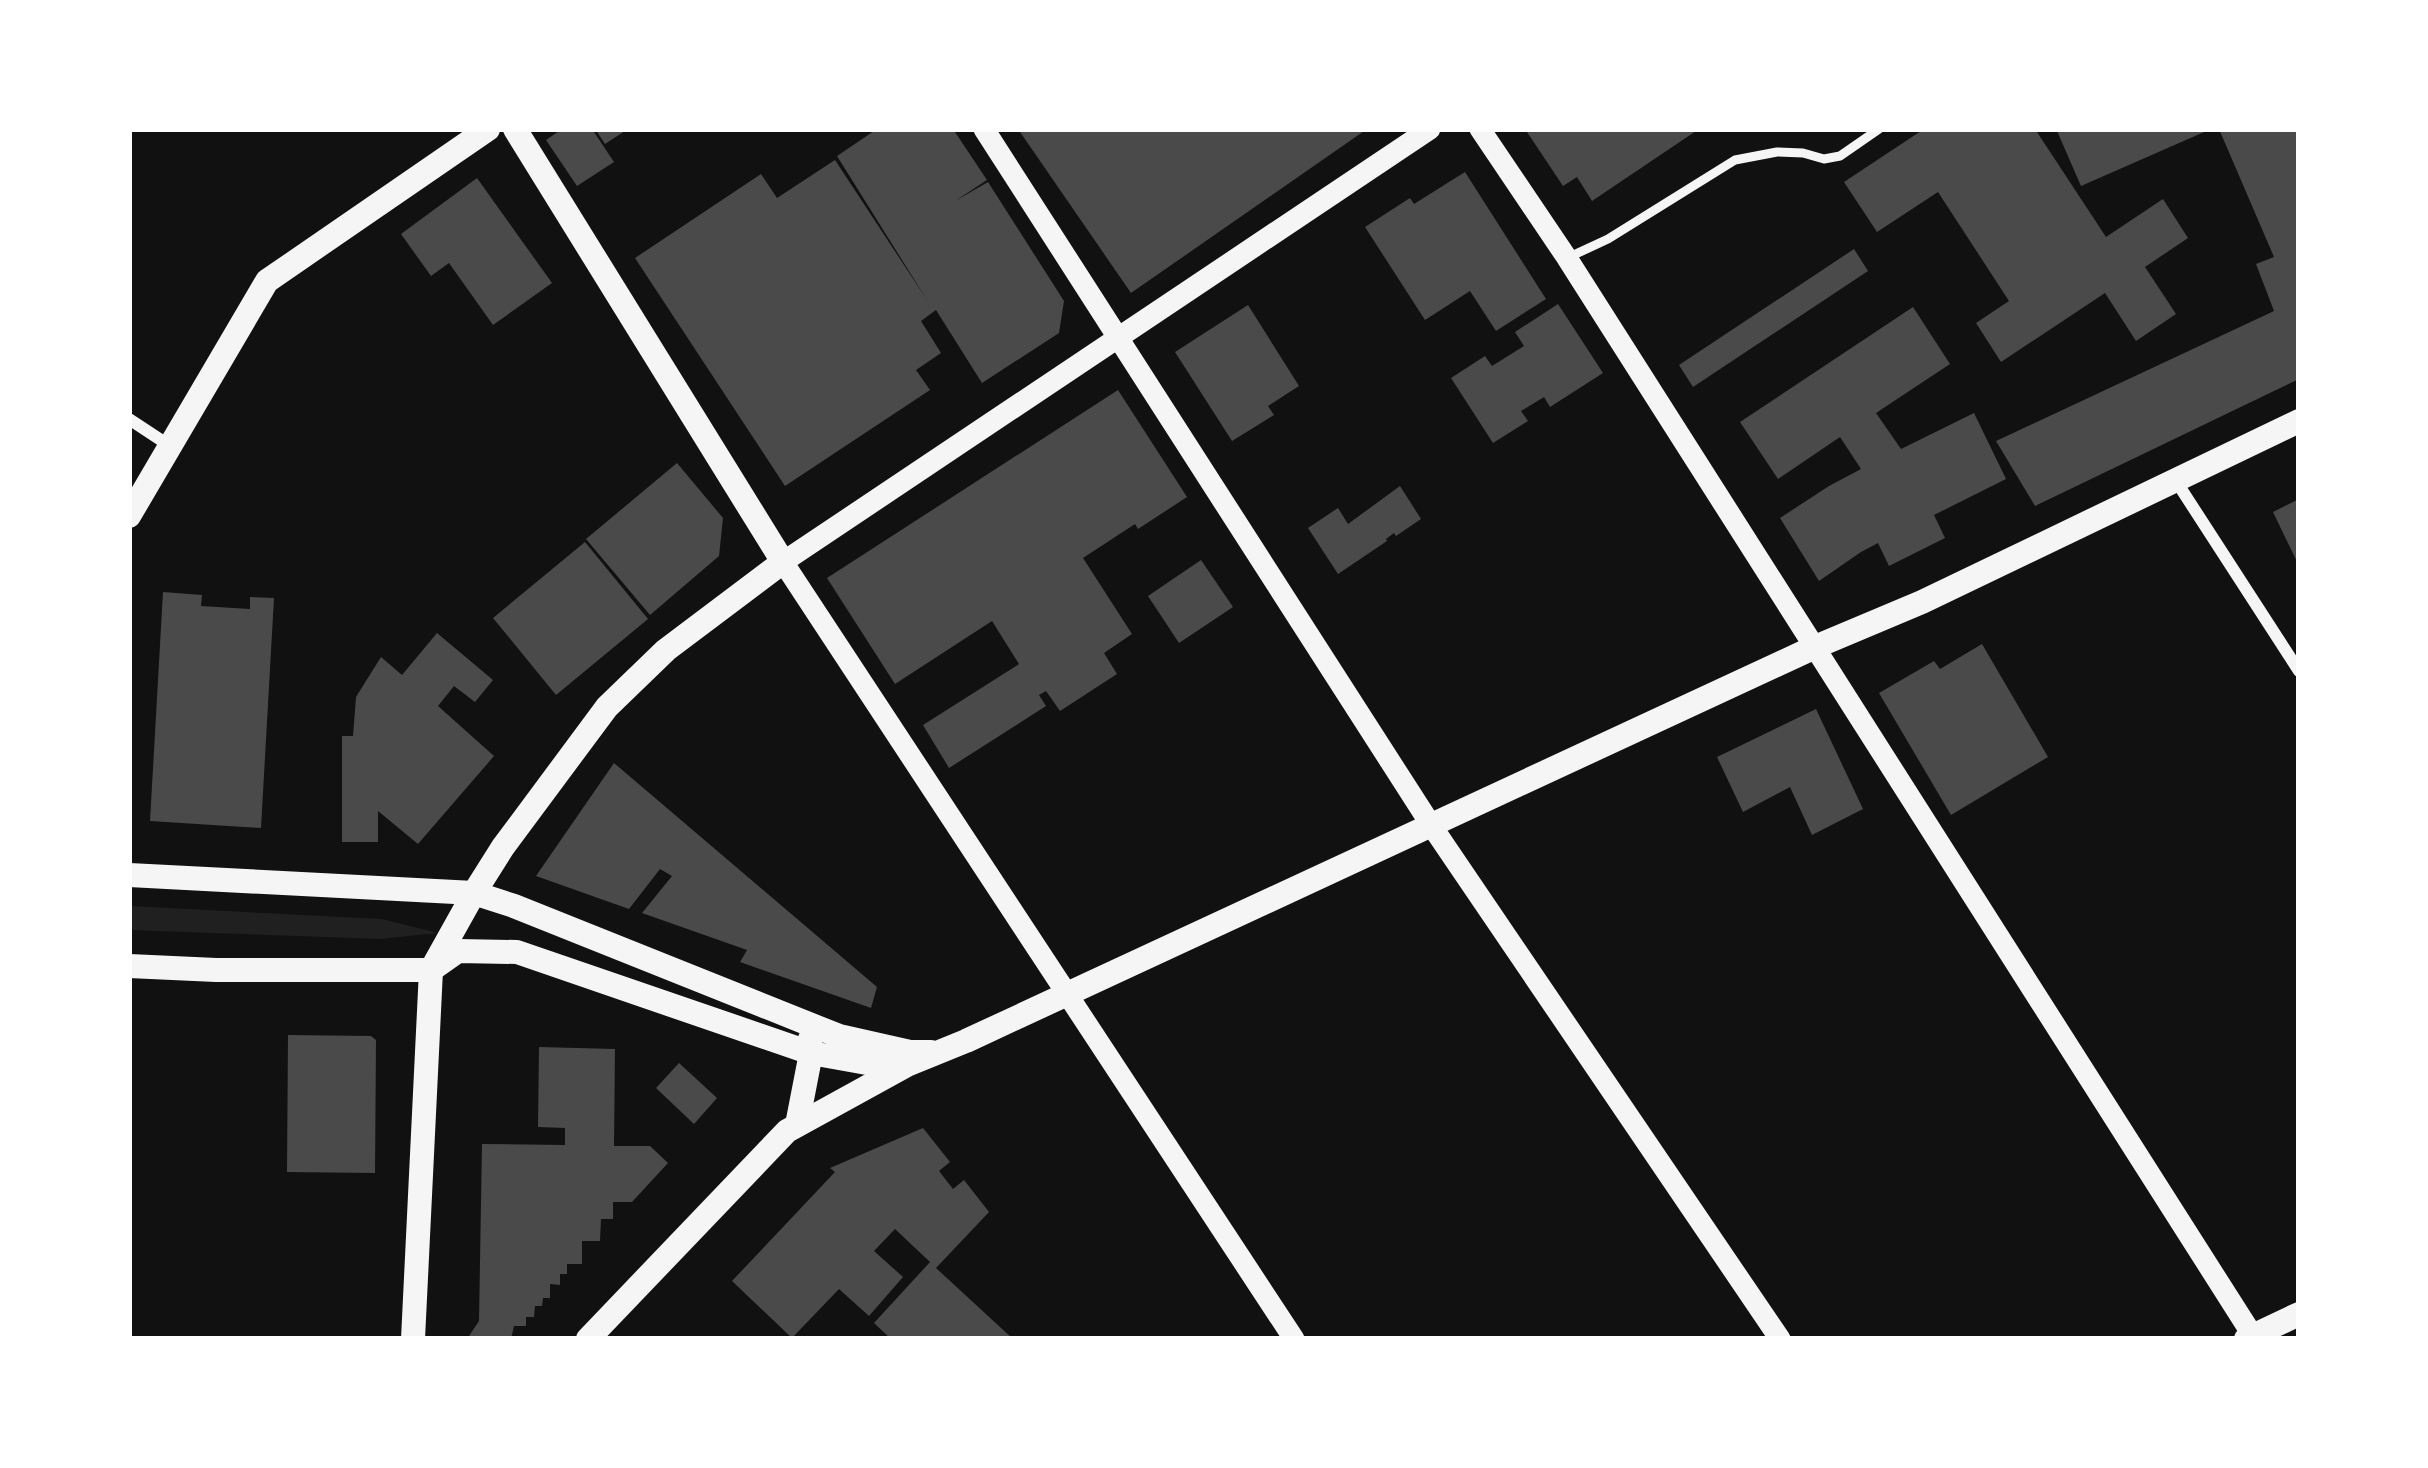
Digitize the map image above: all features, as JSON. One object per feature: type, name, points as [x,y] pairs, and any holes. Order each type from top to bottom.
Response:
[{"type":"main road","points":[[129,516],[267,280],[488,129]]},
{"type":"main road","points":[[417,1335],[431,970],[503,847],[607,707],[666,650],[783,562],[515,129]]},
{"type":"main road","points":[[588,1339],[787,1130],[907,1065],[1922,602],[2299,421]]},
{"type":"main road","points":[[129,875],[474,892],[839,1036],[910,1052],[939,1052]]},
{"type":"main road","points":[[129,966],[431,970],[458,951],[517,952],[811,1053],[907,1065]]},
{"type":"main road","points":[[797,1125],[811,1053],[808,1025]]},
{"type":"main road","points":[[2252,1338],[2299,1314]]},
{"type":"street","points":[[984,129],[1431,825],[1780,1339]]},
{"type":"street","points":[[1294,1339],[783,562],[1430,129]]},
{"type":"street","points":[[1480,129],[1567,258],[2252,1338]]},
{"type":"street","points":[[129,419],[170,446]]},
{"type":"street","points":[[2176,481],[2299,671]]},
{"type":"lane","points":[[1567,258],[1735,160],[1777,152],[1824,159],[1840,156],[1879,129]]},
{"type":"shaded area","points":[[129,906],[382,919],[438,933],[380,939],[129,930]]},
{"type":"building","points":[[562,129],[592,129],[614,162],[577,186],[546,140]]},
{"type":"building","points":[[595,129],[628,129],[605,144]]},
{"type":"building","points":[[877,129],[953,129],[987,180],[955,201],[988,182],[1064,301],[1059,333],[982,383],[936,310],[921,321],[941,353],[916,370],[930,390],[785,486],[635,258],[761,174],[777,198],[835,160],[927,300],[837,156]]},
{"type":"building","points":[[1018,129],[1367,129],[1131,293]]},
{"type":"building","points":[[1525,129],[1699,129],[1592,201],[1577,177],[1563,186]]},
{"type":"building","points":[[1924,129],[2035,129],[2106,237],[2163,199],[2188,238],[2145,267],[2176,314],[2136,341],[2105,293],[2001,362],[1976,323],[2009,301],[1938,192],[1877,232],[1844,182]]},
{"type":"building","points":[[2211,129],[2081,186],[2057,131]]},
{"type":"building","points":[[2219,129],[2299,129],[2299,379],[2035,506],[1996,441],[2274,311],[2256,264],[2274,257]]},
{"type":"building","points":[[1465,172],[1546,299],[1496,331],[1470,291],[1425,320],[1365,227],[1410,198],[1414,204]]},
{"type":"building","points":[[477,178],[552,283],[493,325],[449,263],[431,276],[401,234]]},
{"type":"building","points":[[1854,249],[1868,271],[1693,387],[1679,365]]},
{"type":"building","points":[[1558,304],[1603,373],[1550,407],[1544,397],[1521,411],[1528,421],[1493,443],[1451,378],[1485,356],[1492,366],[1524,346],[1515,332]]},
{"type":"building","points":[[1248,305],[1299,386],[1268,406],[1274,415],[1232,441],[1175,352]]},
{"type":"building","points":[[1913,307],[1950,364],[1876,413],[1901,449],[1974,413],[2006,479],[1934,515],[1945,538],[1889,566],[1878,543],[1819,581],[1780,518],[1861,469],[1840,437],[1778,479],[1740,422]]},
{"type":"building","points":[[1118,390],[1187,497],[1083,558],[1132,634],[1104,653],[1117,674],[1060,711],[1046,691],[1039,695],[1046,706],[949,768],[923,725],[1019,664],[992,621],[895,684],[827,578]]},
{"type":"building","points":[[677,463],[723,518],[719,556],[650,615],[586,539]]},
{"type":"building","points":[[1400,486],[1421,519],[1338,574],[1308,528],[1338,508],[1348,524]]},
{"type":"building","points":[[2299,499],[2299,566],[2273,512]]},
{"type":"building","points":[[585,542],[648,619],[556,695],[493,618]]},
{"type":"building","points":[[1201,560],[1233,607],[1179,643],[1148,596]]},
{"type":"building","points":[[163,592],[202,595],[201,606],[250,609],[250,597],[274,598],[261,828],[150,821]]},
{"type":"building","points":[[437,633],[493,680],[475,702],[454,686],[438,706],[494,756],[418,844],[378,811],[378,842],[342,842],[342,736],[353,736],[356,697],[381,657],[402,675]]},
{"type":"building","points":[[1982,644],[2048,757],[1951,815],[1879,693],[1934,661],[1940,669]]},
{"type":"building","points":[[1816,709],[1863,809],[1812,835],[1790,787],[1743,812],[1717,757]]},
{"type":"building","points":[[614,763],[877,987],[871,1008],[740,962],[747,950],[642,913],[672,876],[660,869],[629,909],[536,876]]},
{"type":"building","points":[[288,1035],[371,1036],[376,1040],[375,1173],[287,1172]]},
{"type":"building","points":[[539,1047],[615,1049],[614,1146],[650,1146],[668,1163],[632,1202],[613,1202],[613,1219],[601,1219],[600,1241],[582,1241],[582,1264],[567,1264],[560,1285],[550,1284],[550,1298],[535,1306],[534,1317],[526,1317],[526,1326],[514,1326],[511,1339],[467,1339],[479,1321],[482,1144],[565,1145],[565,1128],[538,1127]]},
{"type":"building","points":[[679,1063],[717,1098],[694,1124],[656,1088]]},
{"type":"building","points":[[923,1128],[950,1162],[939,1171],[953,1189],[964,1180],[989,1212],[936,1268],[1013,1339],[891,1339],[874,1323],[930,1262],[895,1229],[874,1251],[903,1277],[869,1316],[839,1289],[792,1338],[732,1281],[835,1172],[830,1168]]}]
